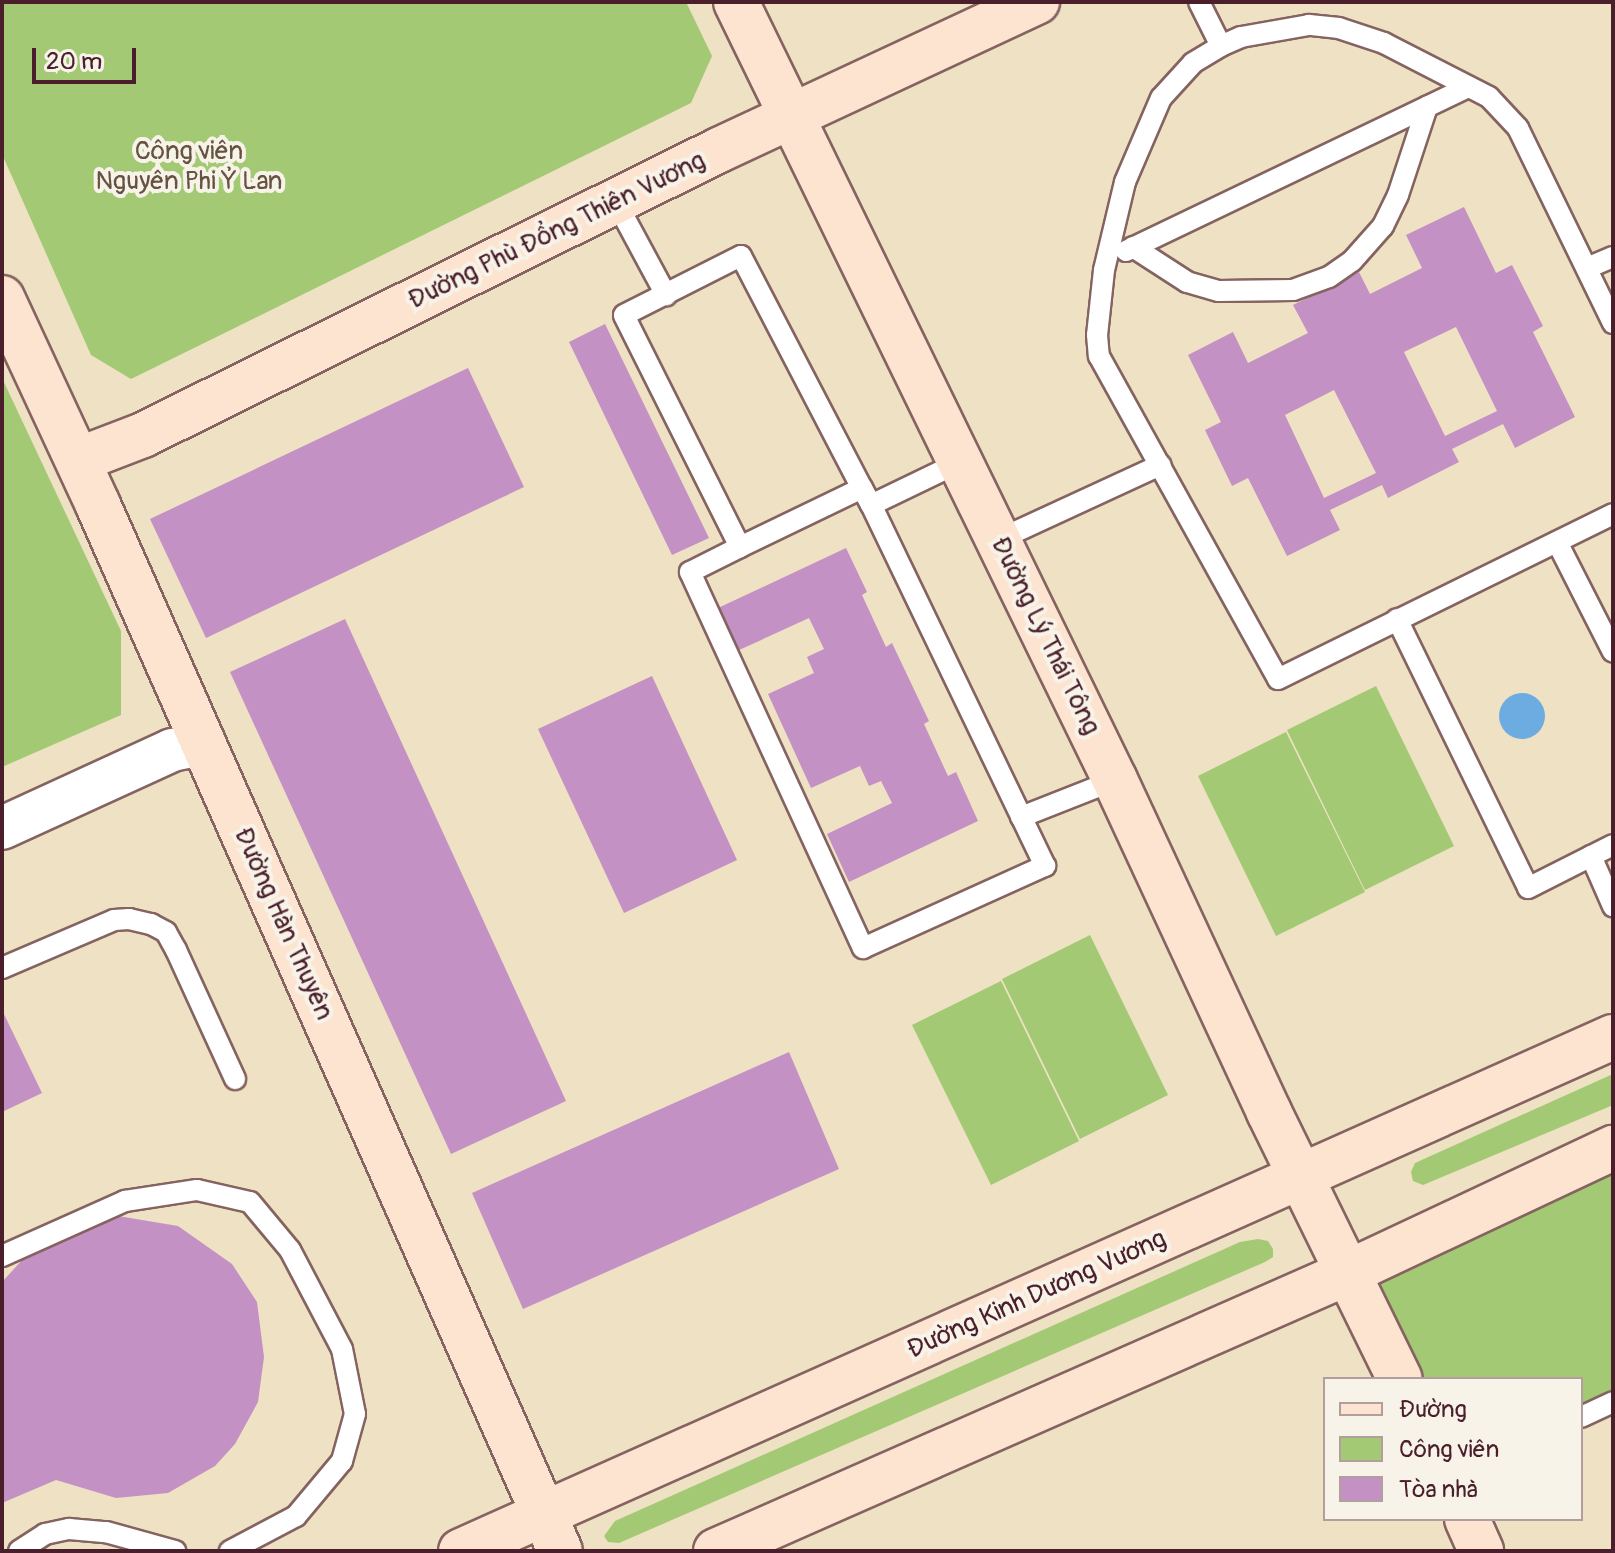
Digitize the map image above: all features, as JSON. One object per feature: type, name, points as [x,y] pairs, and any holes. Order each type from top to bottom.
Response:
[{"type":"street","name":"Đường Lý Thái Tông","points":[[736,2],[1115,780],[1300,1177],[1399,1377]]},
{"type":"street","name":"Đường Phù Đổng Thiên Vương","points":[[78,460],[143,435],[790,117],[1037,2]]},
{"type":"street","name":"Đường Hàn Thuyên","points":[[2,298],[78,460],[552,1533]]},
{"type":"street","points":[[2,828],[172,750],[204,744]]},
{"type":"street","name":"Đường Kinh Dương Vương","points":[[461,1551],[552,1533],[1300,1177],[1613,1037]]},
{"type":"street","points":[[716,1551],[1347,1273],[1613,1148]]},
{"type":"street","points":[[1468,1521],[1481,1551]]},
{"type":"lane","points":[[1199,2],[1221,46]]},
{"type":"lane","points":[[1613,323],[1518,128],[1489,97],[1405,52],[1339,28],[1309,25],[1241,37],[1221,46],[1193,63],[1161,98],[1125,182],[1106,260],[1097,335],[1099,356],[1278,679],[1613,514]]},
{"type":"lane","points":[[1106,260],[1469,87]]},
{"type":"lane","points":[[1133,247],[1187,282],[1219,291],[1293,290],[1329,277],[1352,261],[1383,226],[1406,173],[1427,107]]},
{"type":"lane","points":[[616,202],[666,295]]},
{"type":"lane","points":[[740,547],[624,315],[741,256],[866,497],[1045,866],[863,948],[690,572],[740,547],[866,497],[960,462]]},
{"type":"lane","points":[[1587,268],[1613,257]]},
{"type":"lane","points":[[998,540],[1160,465]]},
{"type":"lane","points":[[1557,542],[1613,652]]},
{"type":"lane","points":[[1397,619],[1528,888],[1613,845]]},
{"type":"lane","points":[[1021,817],[1115,780]]},
{"type":"lane","points":[[1591,856],[1613,906]]},
{"type":"lane","points":[[2,968],[114,920],[129,919],[151,924],[166,932],[176,950],[235,1079]]},
{"type":"lane","points":[[2,1256],[125,1201],[197,1190],[250,1202],[290,1250],[342,1349],[355,1414],[342,1461],[296,1516],[230,1551]]},
{"type":"lane","points":[[1583,1416],[1613,1402]]},
{"type":"lane","points":[[19,1551],[45,1534],[69,1529],[106,1532],[175,1551]]},
{"type":"green space","name":"Công viên Nguyên Phi Ỷ Lan","points":[[2,2],[686,2],[712,56],[691,103],[131,379],[91,355],[2,154]]},
{"type":"green space","points":[[2,378],[121,631],[121,715],[2,767]]},
{"type":"green space","points":[[1376,686],[1454,846],[1365,890],[1287,730]]},
{"type":"green space","points":[[1286,732],[1365,892],[1276,936],[1198,776]]},
{"type":"green space","points":[[1090,935],[1168,1095],[1080,1139],[1002,979]]},
{"type":"green space","points":[[1001,981],[1079,1141],[991,1185],[912,1025]]},
{"type":"green space","points":[[1613,1074],[1613,1105],[1423,1185],[1413,1181],[1411,1172],[1415,1163]]},
{"type":"green space","points":[[1613,1148],[1613,1402],[1583,1416],[1583,1377],[1398,1377],[1347,1273]]},
{"type":"green space","points":[[1268,1241],[1273,1249],[1273,1257],[1265,1262],[619,1543],[608,1542],[604,1536],[615,1521],[1240,1242]]},
{"type":"water","points":[[1522,693],[1539,699],[1545,716],[1539,733],[1522,739],[1505,733],[1499,716],[1505,699]]},
{"type":"building","points":[[1464,207],[1496,273],[1512,265],[1543,326],[1533,332],[1575,417],[1515,448],[1503,424],[1452,449],[1459,462],[1388,498],[1382,485],[1330,510],[1340,530],[1287,556],[1248,478],[1232,486],[1205,430],[1221,422],[1188,355],[1233,332],[1248,363],[1308,333],[1293,305],[1359,272],[1370,294],[1422,268],[1406,235]],"holes":[[[1456,327],[1497,411],[1445,436],[1404,352]],[[1334,390],[1376,473],[1324,498],[1285,415]]]},
{"type":"building","points":[[605,324],[709,538],[672,555],[569,342]]},
{"type":"building","points":[[468,368],[524,487],[206,638],[150,519]]},
{"type":"building","points":[[846,548],[867,592],[862,595],[886,647],[892,643],[929,721],[924,724],[948,776],[956,772],[978,821],[849,882],[827,834],[892,803],[881,781],[869,786],[860,766],[811,788],[768,694],[814,673],[807,657],[824,649],[809,618],[737,651],[718,608]]},
{"type":"building","points":[[345,619],[566,1101],[451,1154],[230,672]]},
{"type":"building","points":[[652,676],[737,860],[624,913],[538,729]]},
{"type":"building","points":[[2,1010],[42,1093],[2,1112]]},
{"type":"building","points":[[789,1052],[839,1169],[523,1309],[472,1193]]},
{"type":"building","points":[[106,1214],[178,1226],[232,1264],[257,1302],[264,1357],[258,1402],[235,1444],[215,1466],[168,1493],[116,1498],[56,1480],[2,1503],[2,1282],[36,1245]]}]
